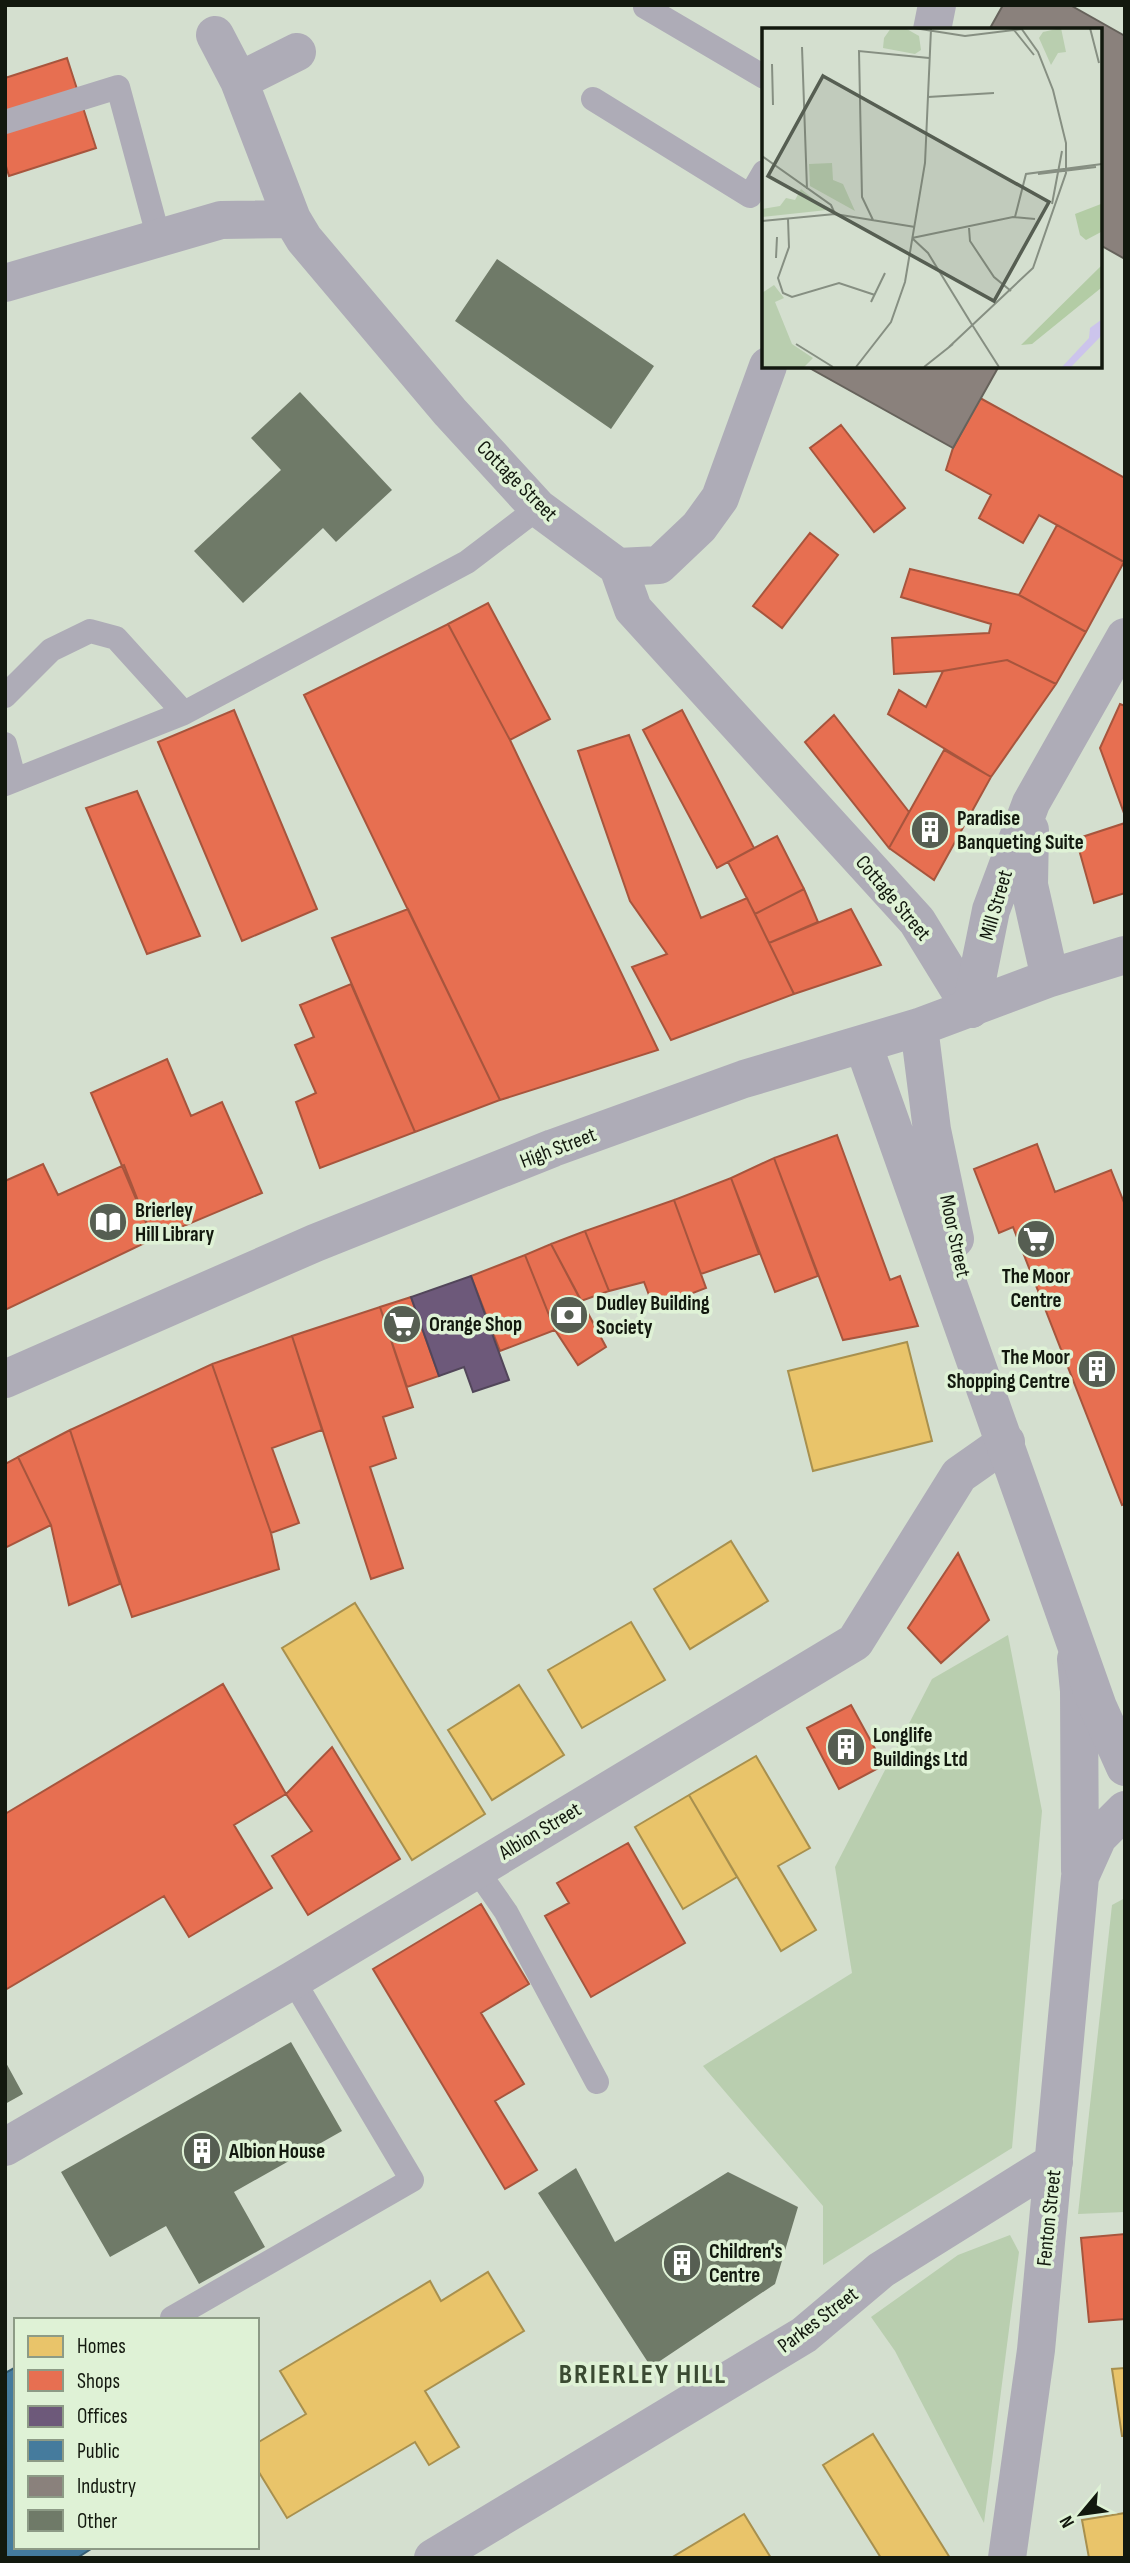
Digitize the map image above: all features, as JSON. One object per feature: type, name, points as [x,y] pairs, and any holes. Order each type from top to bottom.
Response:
[{"type":"street","points":[[932,28],[937,5]]},
{"type":"street","name":"Cottage Street","points":[[215,35],[239,81],[292,219],[304,239],[450,412],[538,508],[618,567],[633,609],[917,921],[971,1009]]},
{"type":"street","points":[[239,81],[297,52]]},
{"type":"street","points":[[221,220],[275,177]]},
{"type":"street","points":[[5,283],[221,220],[292,219]]},
{"type":"street","points":[[618,567],[659,565],[699,527],[720,498],[767,368]]},
{"type":"street","name":"Mill Street","points":[[971,1009],[990,910],[1031,803],[1125,637]]},
{"type":"street","name":"Mill Street","points":[[1031,803],[1029,885],[1050,978]]},
{"type":"street","name":"High Street","points":[[5,1379],[304,1247],[553,1148],[744,1079],[919,1027],[1050,978],[1125,956]]},
{"type":"street","name":"Moor Street","points":[[919,1027],[932,1129],[965,1282],[1006,1442]]},
{"type":"street","name":"Moor Street","points":[[863,1044],[1098,1707],[1125,1767]]},
{"type":"street","name":"Albion Street","points":[[5,2147],[293,1980],[855,1642],[959,1475],[1006,1442]]},
{"type":"street","name":"Fenton Street","points":[[1007,2558],[1036,2350],[1080,1877],[1079,1691],[1074,1639]]},
{"type":"street","name":"Fenton Street","points":[[1080,1877],[1098,1837],[1125,1810]]},
{"type":"street","name":"Parkes Street","points":[[433,2558],[804,2335],[880,2270],[1054,2162]]},
{"type":"lane","points":[[645,7],[762,76]]},
{"type":"lane","points":[[5,122],[118,87],[159,239]]},
{"type":"lane","points":[[593,99],[750,196],[762,175]]},
{"type":"lane","points":[[5,744],[10,781],[184,713],[467,562],[538,508]]},
{"type":"lane","points":[[5,696],[51,650],[90,631],[117,638],[184,713]]},
{"type":"lane","points":[[476,1869],[506,1912],[597,2082]]},
{"type":"lane","points":[[172,2318],[412,2180],[293,1980]]},
{"type":"green space","points":[[1008,1635],[1042,1811],[1012,2148],[823,2265],[823,2206],[703,2066],[852,1973],[835,1867],[932,1679]]},
{"type":"green space","points":[[1125,1898],[1125,2212],[1078,2214],[1112,1905]]},
{"type":"green space","points":[[1010,2235],[1019,2252],[984,2523],[895,2351],[871,2317],[958,2255]]},
{"type":"building: Homes","points":[[907,1342],[932,1441],[813,1471],[788,1371]]},
{"type":"building: Homes","points":[[731,1541],[768,1601],[690,1649],[654,1589]]},
{"type":"building: Homes","points":[[355,1603],[485,1814],[412,1860],[282,1648]]},
{"type":"building: Homes","points":[[631,1622],[665,1680],[582,1728],[548,1670]]},
{"type":"building: Homes","points":[[519,1685],[564,1755],[492,1800],[448,1730]]},
{"type":"building: Homes","points":[[756,1756],[810,1848],[778,1866],[816,1930],[781,1951],[689,1795]]},
{"type":"building: Homes","points":[[689,1795],[737,1877],[683,1909],[635,1827]]},
{"type":"building: Homes","points":[[488,2272],[524,2331],[425,2391],[459,2447],[429,2465],[415,2442],[287,2518],[259,2472],[259,2442],[306,2414],[280,2371],[430,2281],[441,2301]]},
{"type":"building: Homes","points":[[1125,2368],[1125,2436],[1122,2436],[1112,2369]]},
{"type":"building: Homes","points":[[873,2434],[950,2558],[881,2558],[823,2465]]},
{"type":"building: Homes","points":[[1125,2513],[1125,2558],[1089,2558],[1082,2520]]},
{"type":"building: Homes","points":[[744,2514],[771,2558],[671,2558]]},
{"type":"building: Shops","points":[[67,58],[96,148],[9,176],[5,163],[5,78]]},
{"type":"building: Shops","points":[[980,398],[1125,478],[1124,562],[1039,515],[1023,543],[979,518],[991,495],[946,470],[953,448]]},
{"type":"building: Shops","points":[[841,425],[905,508],[874,532],[810,448]]},
{"type":"building: Shops","points":[[1057,525],[1124,562],[1086,632],[1019,595]]},
{"type":"building: Shops","points":[[810,533],[838,555],[782,628],[753,606]]},
{"type":"building: Shops","points":[[910,569],[1019,595],[1086,632],[1056,684],[1007,660],[943,671],[894,674],[892,638],[989,633],[991,624],[901,597]]},
{"type":"building: Shops","points":[[488,603],[550,719],[510,740],[448,624]]},
{"type":"building: Shops","points":[[448,624],[510,740],[658,1050],[500,1100],[304,695]]},
{"type":"building: Shops","points":[[1007,660],[1056,684],[991,777],[888,714],[899,690],[926,707],[943,671]]},
{"type":"building: Shops","points":[[1120,704],[1125,706],[1125,816],[1100,748]]},
{"type":"building: Shops","points":[[234,710],[317,909],[242,941],[158,742]]},
{"type":"building: Shops","points":[[682,710],[754,848],[717,868],[643,730]]},
{"type":"building: Shops","points":[[834,715],[909,812],[889,848],[805,742]]},
{"type":"building: Shops","points":[[629,735],[701,918],[747,898],[794,994],[671,1040],[632,967],[667,954],[630,901],[578,751]]},
{"type":"building: Shops","name":"Paradise Banqueting Suite","points":[[944,750],[991,777],[934,880],[889,848]]},
{"type":"building: Shops","points":[[137,791],[200,936],[147,954],[86,808]]},
{"type":"building: Shops","points":[[1125,823],[1125,893],[1094,903],[1076,839]]},
{"type":"building: Shops","points":[[777,836],[804,889],[755,914],[728,862]]},
{"type":"building: Shops","points":[[804,889],[818,922],[769,943],[755,914]]},
{"type":"building: Shops","points":[[408,909],[500,1100],[415,1132],[332,938]]},
{"type":"building: Shops","points":[[851,909],[881,965],[794,994],[769,943]]},
{"type":"building: Shops","points":[[351,984],[415,1132],[320,1168],[296,1102],[316,1093],[295,1045],[314,1037],[300,1005]]},
{"type":"building: Shops","points":[[167,1059],[191,1116],[222,1102],[262,1193],[153,1239],[91,1093]]},
{"type":"building: Shops","points":[[837,1135],[890,1280],[900,1276],[918,1326],[843,1340],[774,1158]]},
{"type":"building: Shops","name":"The Moor Shopping Centre","points":[[1037,1144],[1055,1192],[1111,1170],[1125,1205],[1125,1504],[1122,1505],[1013,1227],[999,1233],[974,1169]]},
{"type":"building: Shops","points":[[774,1158],[818,1276],[775,1292],[731,1178]]},
{"type":"building: Shops","points":[[43,1164],[58,1195],[124,1165],[153,1239],[5,1310],[5,1181]]},
{"type":"building: Shops","points":[[731,1178],[759,1254],[701,1274],[674,1200]]},
{"type":"building: Shops","points":[[674,1200],[706,1288],[654,1308],[644,1282],[609,1291],[585,1231]]},
{"type":"building: Shops","points":[[585,1231],[609,1291],[581,1301],[551,1244]]},
{"type":"building: Shops","name":"Dudley Building Society","points":[[551,1244],[606,1347],[578,1365],[555,1330],[525,1255]]},
{"type":"building: Shops","points":[[525,1255],[555,1330],[500,1351],[471,1276]]},
{"type":"building: Shops","points":[[411,1297],[439,1376],[407,1387],[380,1307]]},
{"type":"building: Shops","points":[[380,1307],[413,1407],[383,1417],[396,1458],[370,1467],[403,1568],[371,1579],[292,1336]]},
{"type":"building: Shops","points":[[292,1336],[322,1430],[272,1448],[299,1523],[271,1533],[212,1364]]},
{"type":"building: Shops","points":[[212,1364],[271,1533],[279,1569],[132,1617],[70,1430]]},
{"type":"building: Shops","points":[[70,1430],[120,1584],[69,1605],[51,1525],[18,1457]]},
{"type":"building: Shops","points":[[18,1457],[51,1525],[5,1548],[5,1464]]},
{"type":"building: Shops","points":[[958,1553],[989,1620],[941,1663],[908,1628]]},
{"type":"building: Shops","points":[[223,1684],[286,1794],[234,1825],[272,1888],[189,1937],[164,1896],[5,1990],[5,1814]]},
{"type":"building: Shops","name":"Longlife Buildings Ltd","points":[[851,1705],[884,1765],[839,1789],[807,1728]]},
{"type":"building: Shops","points":[[332,1747],[400,1859],[308,1915],[272,1856],[312,1831],[286,1794]]},
{"type":"building: Shops","points":[[628,1843],[685,1943],[591,1997],[545,1916],[569,1903],[557,1883]]},
{"type":"building: Shops","points":[[481,1904],[529,1984],[481,2013],[524,2084],[495,2101],[537,2170],[505,2189],[373,1969]]},
{"type":"building: Shops","points":[[1125,2234],[1125,2319],[1089,2322],[1081,2238]]},
{"type":"building: Offices","points":[[471,1276],[509,1380],[473,1392],[464,1367],[439,1376],[411,1297]]},
{"type":"building: Public","points":[[14,2368],[14,2549],[91,2549],[77,2558],[5,2558],[5,2373]]},
{"type":"building: Industry","points":[[1003,5],[1070,5],[1125,36],[1125,259],[1102,246],[1102,28],[990,28]]},
{"type":"building: Industry","points":[[810,368],[998,368],[953,448]]},
{"type":"building: Other","points":[[497,259],[654,366],[611,429],[455,321]]},
{"type":"building: Other","points":[[300,392],[392,490],[336,542],[323,528],[243,603],[194,551],[281,470],[251,438]]},
{"type":"building: Other","name":"Albion House","points":[[291,2042],[342,2131],[234,2192],[265,2247],[199,2284],[166,2226],[110,2257],[61,2172]]},
{"type":"building: Other","points":[[5,2061],[23,2094],[5,2104]]},
{"type":"building: Other","name":"Children's Centre","points":[[576,2168],[615,2242],[728,2172],[798,2207],[775,2284],[651,2367],[538,2193]]},
{"type":"place","name":"Paradise Banqueting Suite","points":[[930,830]]},
{"type":"place","name":"Brierley Hill Library","points":[[108,1222]]},
{"type":"place","name":"The Moor Centre","points":[[1036,1239]]},
{"type":"place","name":"Dudley Building Society","points":[[569,1315]]},
{"type":"place","name":"Orange Shop","points":[[402,1324]]},
{"type":"place","name":"The Moor Shopping Centre","points":[[1097,1369]]},
{"type":"place","name":"Longlife Buildings Ltd","points":[[846,1747]]},
{"type":"place","name":"Albion House","points":[[202,2151]]},
{"type":"place","name":"Children's Centre","points":[[682,2263]]},
{"type":"district","name":"BRIERLEY HILL","points":[[643,2374]]}]
